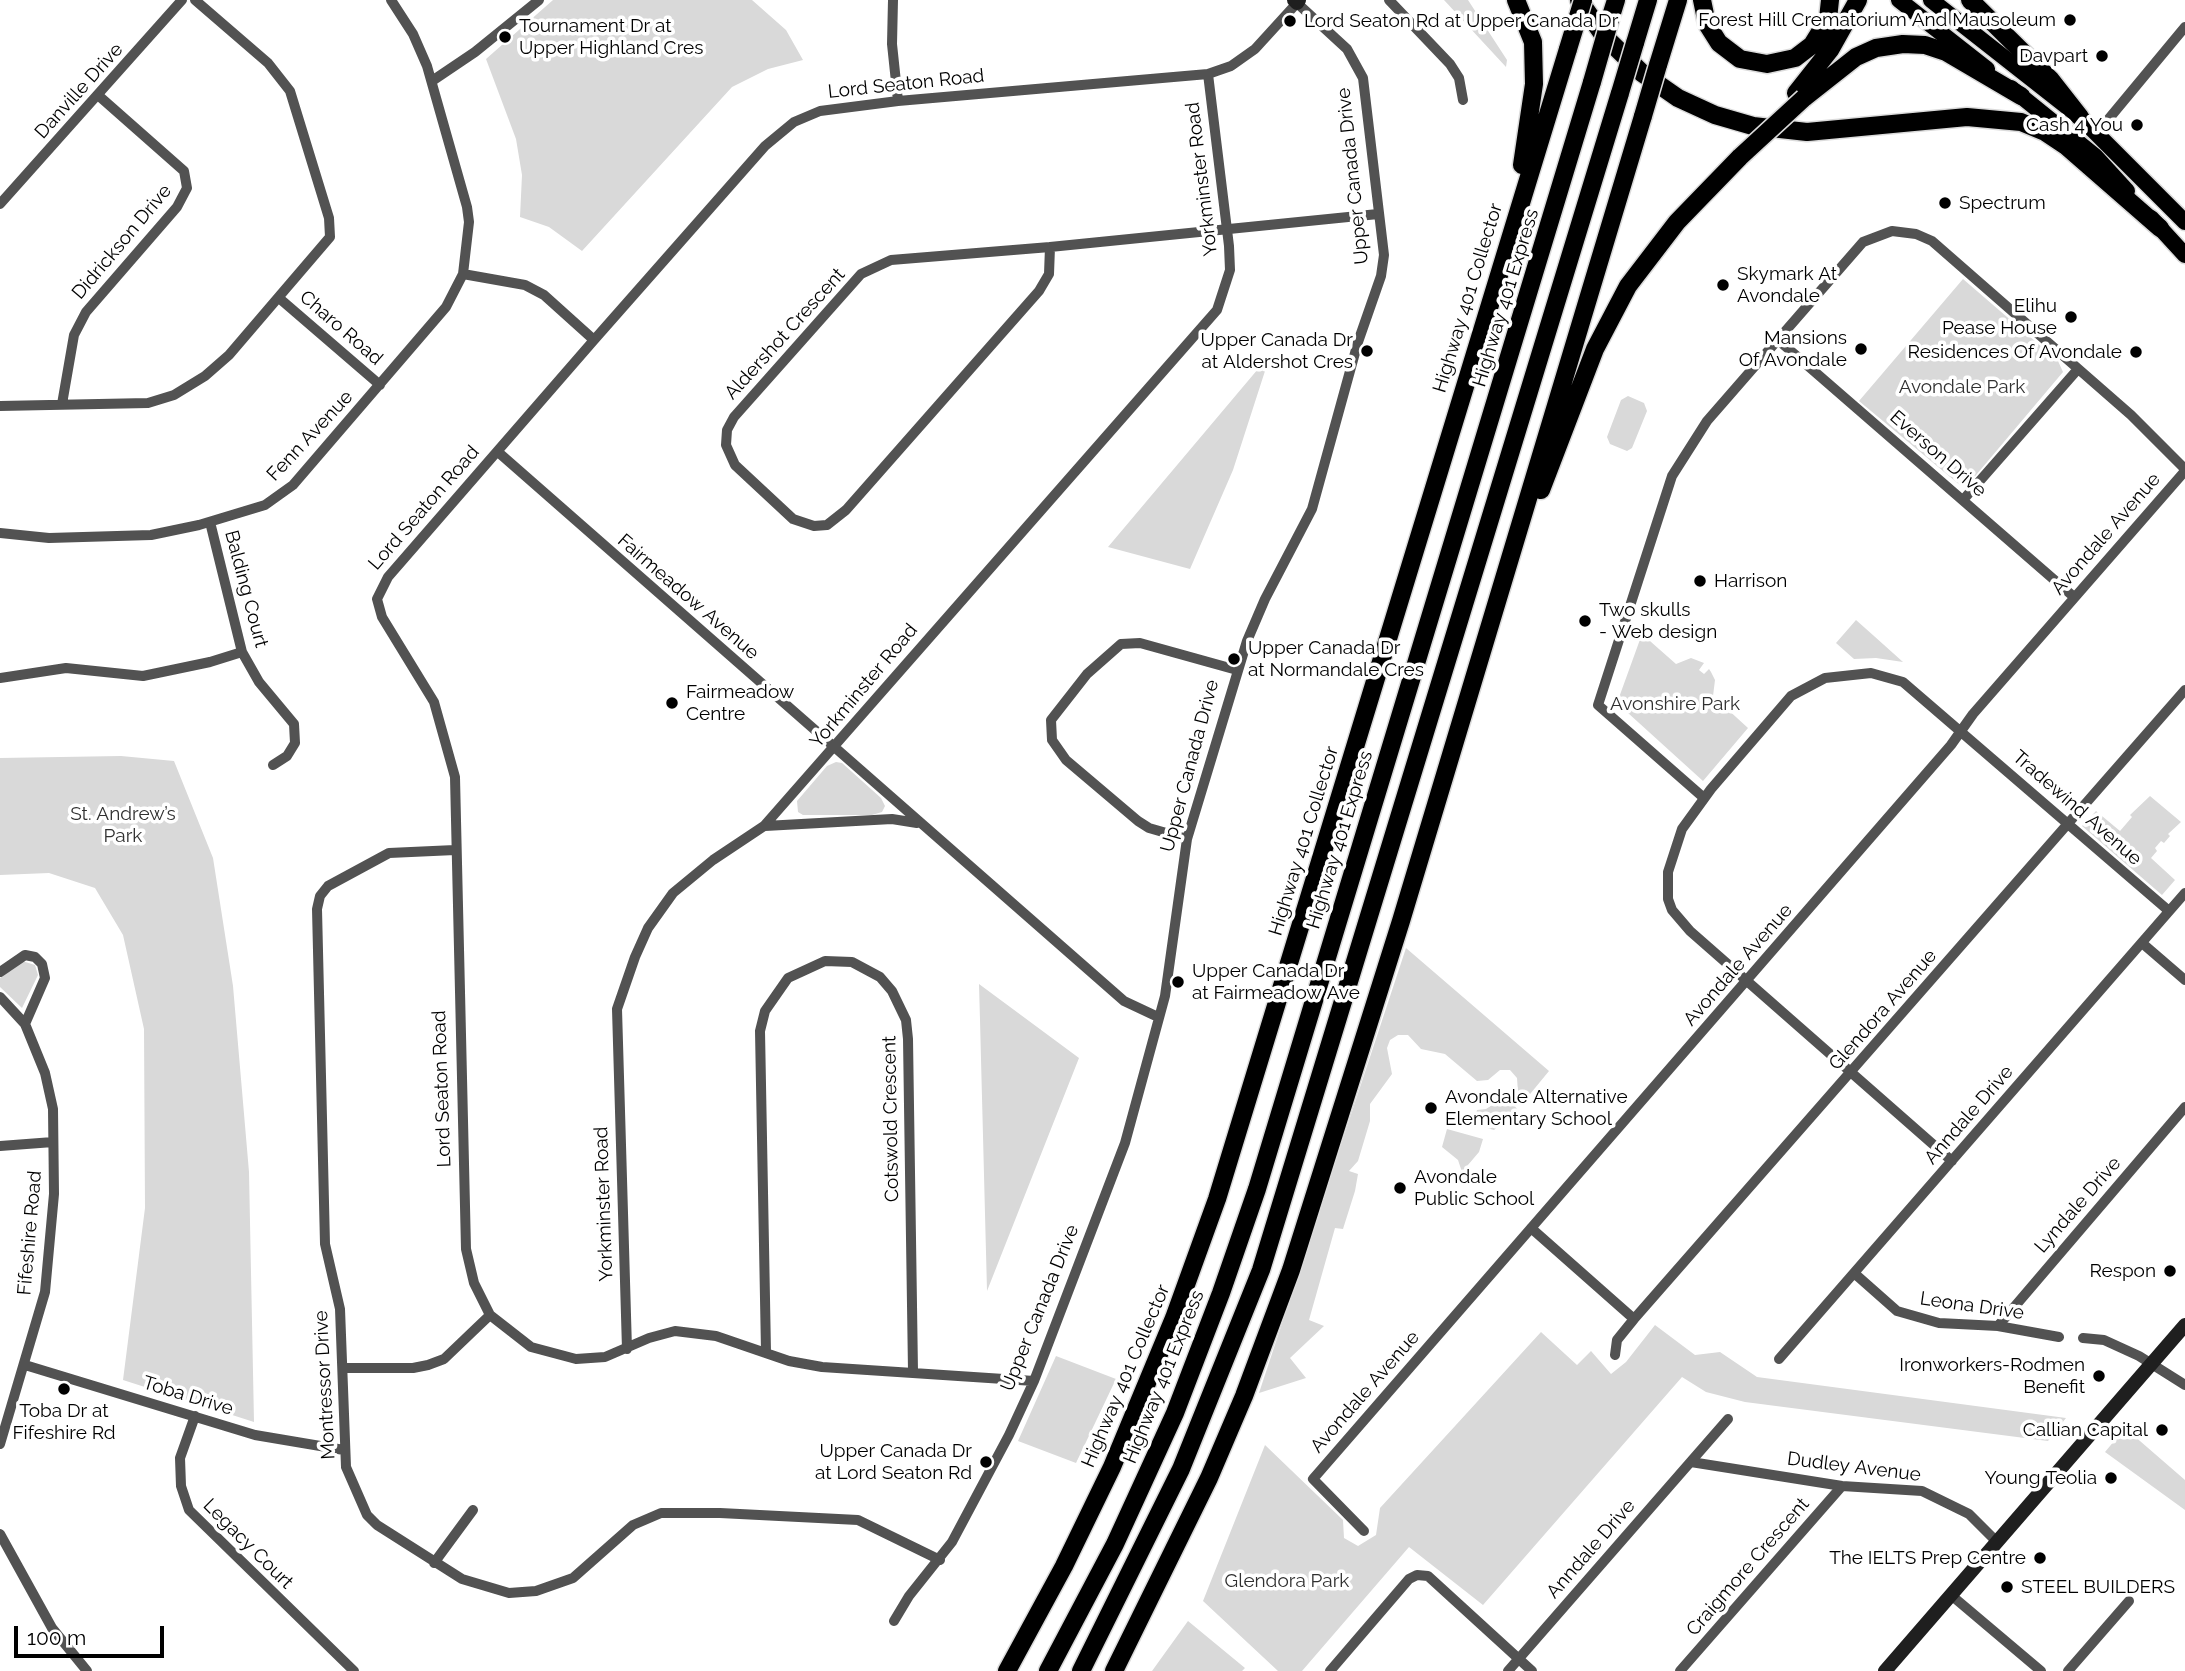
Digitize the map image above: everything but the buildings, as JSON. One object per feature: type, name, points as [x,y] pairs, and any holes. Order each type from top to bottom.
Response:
[{"type":"highway","points":[[1500,264],[1527,143],[1534,84],[1533,42],[1516,0]]},
{"type":"highway","points":[[1581,0],[1604,36],[1642,73],[1678,98],[1715,115],[1754,126],[1807,132],[1967,117],[2021,122],[2045,132],[2066,146],[2160,228]]},
{"type":"highway","name":"Highway 401 Collector","points":[[1007,1671],[1064,1566],[1112,1467],[1155,1368],[1201,1245],[1581,0]]},
{"type":"highway","points":[[1081,1671],[1177,1480],[1223,1371],[1265,1259],[1648,0]]},
{"type":"highway","points":[[1114,1671],[1191,1519],[1260,1354],[1319,1183],[1678,0]]},
{"type":"highway","points":[[1702,0],[1707,23],[1719,43],[1744,60],[1767,64],[1795,58],[1812,45],[1828,19],[1830,0]]},
{"type":"highway","points":[[1430,818],[1454,767],[1531,520],[1595,349],[1628,286],[1648,257],[1695,202],[1800,96],[1858,0]]},
{"type":"highway","points":[[1970,0],[2051,80],[2080,117]]},
{"type":"highway","name":"Highway 401 Express","points":[[1048,1671],[1115,1544],[1175,1413],[1226,1280],[1261,1176],[1613,8]]},
{"type":"highway","points":[[1800,96],[1856,57],[1876,48],[1903,44],[1946,52],[2021,96]]},
{"type":"main road","points":[[1899,0],[2104,165],[2185,255]]},
{"type":"main road","points":[[1931,0],[2080,117],[2185,222]]},
{"type":"main road","points":[[1885,1671],[2185,1325]]},
{"type":"street","name":"Danville Drive","points":[[0,204],[183,0]]},
{"type":"street","points":[[0,406],[148,403],[174,394],[205,376],[229,355],[330,237],[329,218],[290,91],[268,64],[195,0]]},
{"type":"street","points":[[391,0],[413,34],[432,81],[467,207],[469,222],[463,274],[525,285],[544,295],[594,340]]},
{"type":"street","points":[[432,81],[475,52],[539,0]]},
{"type":"street","points":[[893,0],[892,44],[898,102]]},
{"type":"street","points":[[1389,0],[1450,64],[1459,78],[1463,100]]},
{"type":"street","name":"Lord Seaton Road","points":[[1034,1381],[822,1367],[789,1361],[716,1336],[675,1331],[649,1338],[605,1357],[576,1359],[545,1352],[517,1338],[490,1315],[474,1283],[466,1249],[455,777],[437,711],[424,683],[382,617],[377,599],[388,577],[594,340],[781,131],[794,121],[820,111],[898,102],[1208,74],[1231,66],[1255,49],[1297,1]]},
{"type":"street","name":"Upper Canada Drive","points":[[894,1621],[909,1596],[940,1560],[965,1520],[1034,1381],[1125,1143],[1165,996],[1187,839],[1237,670],[1265,599],[1307,523],[1320,485],[1358,342],[1381,276],[1384,255],[1363,78],[1347,49],[1297,1]]},
{"type":"street","points":[[2097,133],[2185,27]]},
{"type":"street","name":"Yorkminster Road","points":[[627,1349],[617,1009],[648,929],[673,893],[713,860],[764,826],[1217,310],[1230,270],[1208,74]]},
{"type":"street","name":"Didrickson Drive","points":[[62,404],[74,335],[86,312],[177,207],[187,188],[184,171],[99,96]]},
{"type":"street","name":"Aldershot Crescent","points":[[1050,247],[1049,274],[1039,290],[846,510],[827,525],[814,526],[793,519],[736,466],[726,444],[727,430],[734,417],[861,274],[891,260],[1378,214]]},
{"type":"street","points":[[1704,798],[1598,705],[1672,476],[1707,421],[1859,245],[1880,234],[1905,232],[1919,234],[1935,243],[2078,369],[2185,470]]},
{"type":"street","name":"Fenn Avenue","points":[[0,533],[49,538],[151,535],[210,522],[265,505],[293,485],[380,385],[446,307],[463,274]]},
{"type":"street","name":"Charo Road","points":[[279,298],[380,385]]},
{"type":"street","name":"Everson Drive","points":[[1777,339],[2074,597]]},
{"type":"street","points":[[1964,500],[2078,369]]},
{"type":"street","name":"Fairmeadow Avenue","points":[[498,452],[1124,1001],[1158,1017]]},
{"type":"street","name":"Avondale Avenue","points":[[1364,1531],[1313,1479],[1747,981],[2185,470]]},
{"type":"street","name":"Balding Court","points":[[210,522],[242,652],[259,682],[294,724],[295,743],[287,757],[273,765]]},
{"type":"street","points":[[1187,839],[1149,828],[1138,821],[1066,760],[1052,740],[1051,720],[1087,674],[1121,643],[1140,643],[1237,670]]},
{"type":"street","points":[[0,678],[66,668],[143,676],[198,665],[242,652]]},
{"type":"street","name":"Tradewind Avenue","points":[[1952,1161],[1690,932],[1672,910],[1668,899],[1668,872],[1682,829],[1704,798],[1791,696],[1825,678],[1871,673],[1903,682],[2169,911]]},
{"type":"street","name":"Glendora Avenue","points":[[1615,1355],[1617,1340],[1634,1319],[2185,690]]},
{"type":"street","points":[[764,826],[892,819],[919,823]]},
{"type":"street","name":"Montressor Drive","points":[[456,850],[389,853],[328,886],[320,896],[317,909],[325,1244],[340,1309],[344,1368],[344,1450],[351,1482],[367,1515],[377,1525],[434,1563],[472,1584],[509,1594],[536,1591],[573,1578],[623,1532],[646,1517],[690,1511],[858,1520],[940,1560]]},
{"type":"street","name":"Anndale Drive","points":[[1779,1359],[2185,893]]},
{"type":"street","points":[[2142,943],[2185,980]]},
{"type":"street","points":[[0,972],[25,955],[35,957],[42,964],[45,978],[25,1024]]},
{"type":"street","name":"Cotswold Crescent","points":[[766,1352],[760,1031],[765,1011],[788,978],[825,961],[852,962],[880,977],[892,991],[900,1005],[907,1029],[913,1371]]},
{"type":"street","name":"Fifeshire Road","points":[[0,997],[25,1024],[48,1085],[53,1142],[54,1214],[46,1292],[0,1444]]},
{"type":"street","name":"Lyndale Drive","points":[[1998,1326],[2185,1107]]},
{"type":"street","points":[[0,1146],[53,1142]]},
{"type":"street","points":[[1531,1228],[1634,1319]]},
{"type":"street","name":"Leona Drive","points":[[1854,1273],[1897,1311],[1939,1323],[1998,1326],[2059,1336]]},
{"type":"street","points":[[344,1368],[413,1368],[428,1365],[444,1359],[490,1315]]},
{"type":"street","points":[[2082,1338],[2104,1340],[2152,1363],[2185,1384]]},
{"type":"street","name":"Toba Drive","points":[[25,1365],[255,1435],[344,1450]]},
{"type":"street","name":"Legacy Court","points":[[195,1416],[180,1458],[181,1486],[189,1510],[354,1671]]},
{"type":"street","name":"Anndale Drive","points":[[1508,1671],[1728,1419]]},
{"type":"street","name":"Dudley Avenue","points":[[1691,1462],[1842,1486],[1922,1491],[1969,1514],[1997,1542]]},
{"type":"street","name":"Craigmore Crescent","points":[[1680,1671],[1842,1486]]},
{"type":"street","points":[[434,1563],[473,1510]]},
{"type":"street","points":[[0,1534],[52,1628],[87,1671]]},
{"type":"street","points":[[1330,1671],[1409,1580],[1417,1575],[1428,1576],[1532,1671]]},
{"type":"street","points":[[1951,1595],[2041,1671]]},
{"type":"street","points":[[2068,1671],[2129,1601]]},
{"type":"green space","points":[[553,0],[752,0],[786,30],[803,60],[768,69],[732,87],[582,251],[549,227],[520,217],[522,175],[516,139],[486,59]]},
{"type":"green space","points":[[1444,0],[1468,0],[1507,60],[1506,67]]},
{"type":"green space","name":"Avondale Park","points":[[1963,279],[2058,361],[2063,372],[1971,481],[1961,486],[1859,401]]},
{"type":"green space","points":[[1258,369],[1265,371],[1233,470],[1190,569],[1108,547]]},
{"type":"green space","points":[[1628,396],[1644,403],[1647,411],[1632,448],[1627,451],[1610,444],[1607,437],[1621,400]]},
{"type":"green space","points":[[1856,620],[1903,662],[1876,658],[1854,659],[1836,643]]},
{"type":"green space","name":"Avonshire Park","points":[[1642,634],[1676,664],[1691,658],[1704,663],[1699,670],[1704,674],[1709,669],[1711,672],[1715,680],[1713,696],[1748,728],[1703,781],[1617,703]]},
{"type":"green space","name":"St. Andrew’s Park","points":[[121,756],[174,761],[213,858],[233,986],[249,1172],[254,1422],[123,1380],[145,1208],[144,1029],[123,935],[95,888],[49,873],[0,875],[0,758]]},
{"type":"green space","points":[[836,762],[842,763],[881,798],[885,806],[882,812],[872,815],[803,815],[798,812],[797,801],[827,766]]},
{"type":"green space","points":[[2150,796],[2181,822],[2168,834],[2170,836],[2164,843],[2161,841],[2155,848],[2157,851],[2151,858],[2175,880],[2162,895],[2082,826],[2096,811],[2120,831],[2132,817],[2130,815]]},
{"type":"green space","points":[[1406,948],[1549,1071],[1526,1099],[1518,1092],[1517,1078],[1510,1070],[1500,1070],[1488,1080],[1477,1081],[1445,1054],[1421,1049],[1408,1035],[1398,1035],[1390,1040],[1387,1048],[1392,1074],[1370,1104],[1370,1121],[1358,1161],[1349,1171],[1358,1174],[1355,1191],[1343,1229],[1335,1228],[1309,1320],[1324,1326],[1290,1358],[1306,1378],[1259,1393]]},
{"type":"green space","points":[[22,961],[35,965],[38,975],[22,1008],[0,987],[0,978]]},
{"type":"green space","points":[[979,984],[1079,1058],[987,1291],[980,1020]]},
{"type":"green space","points":[[1503,1098],[1510,1100],[1517,1109],[1494,1130],[1480,1126],[1481,1120],[1475,1118],[1477,1110],[1486,1109]]},
{"type":"green space","points":[[1447,1129],[1483,1139],[1479,1152],[1462,1172],[1458,1160],[1442,1147]]},
{"type":"green space","name":"Glendora Park","points":[[1655,1325],[1695,1355],[1720,1352],[1757,1377],[2066,1418],[2048,1441],[1745,1402],[1706,1392],[1682,1377],[1483,1605],[1409,1547],[1302,1671],[1278,1671],[1203,1601],[1265,1445],[1343,1520],[1344,1538],[1358,1546],[1376,1535],[1380,1508],[1541,1332],[1577,1365],[1591,1351],[1611,1374],[1626,1362]]},
{"type":"green space","points":[[1056,1356],[1116,1379],[1076,1463],[1018,1441]]},
{"type":"green space","points":[[2125,1428],[2185,1480],[2185,1510],[2105,1452]]},
{"type":"green space","points":[[1188,1621],[1245,1668],[1242,1671],[1152,1671]]},
{"type":"place","name":"Forest Hill Crematorium And Mausoleum","points":[[2070,20]]},
{"type":"place","name":"Lord Seaton Rd at Upper Canada Dr","points":[[1290,21]]},
{"type":"place","name":"Tournament Dr at Upper Highland Cres","points":[[505,37]]},
{"type":"place","name":"Davpart","points":[[2102,56]]},
{"type":"place","name":"Cash 4 You","points":[[2137,125]]},
{"type":"place","name":"Spectrum","points":[[1945,203]]},
{"type":"place","name":"Skymark At Avondale","points":[[1723,285]]},
{"type":"place","name":"Elihu Pease House","points":[[2071,317]]},
{"type":"place","name":"Mansions Of Avondale","points":[[1861,349]]},
{"type":"place","name":"Upper Canada Dr at Aldershot Cres","points":[[1367,351]]},
{"type":"place","name":"Residences Of Avondale","points":[[2136,352]]},
{"type":"place","name":"Harrison","points":[[1700,581]]},
{"type":"place","name":"Two skulls - Web design","points":[[1585,621]]},
{"type":"place","name":"Upper Canada Dr at Normandale Cres","points":[[1234,659]]},
{"type":"place","name":"Fairmeadow Centre","points":[[672,703]]},
{"type":"place","name":"Upper Canada Dr at Fairmeadow Ave","points":[[1178,982]]},
{"type":"place","name":"Avondale Alternative Elementary School","points":[[1431,1108]]},
{"type":"place","name":"Avondale Public School","points":[[1400,1188]]},
{"type":"place","name":"Respon","points":[[2170,1271]]},
{"type":"place","name":"Ironworkers-Rodmen Benefit","points":[[2099,1376]]},
{"type":"place","name":"Toba Dr at Fifeshire Rd","points":[[64,1389]]},
{"type":"place","name":"Callian Capital","points":[[2162,1430]]},
{"type":"place","name":"Upper Canada Dr at Lord Seaton Rd","points":[[986,1462]]},
{"type":"place","name":"Young Teolia","points":[[2111,1478]]},
{"type":"place","name":"The IELTS Prep Centre","points":[[2040,1558]]},
{"type":"place","name":"STEEL BUILDERS","points":[[2007,1587]]}]
